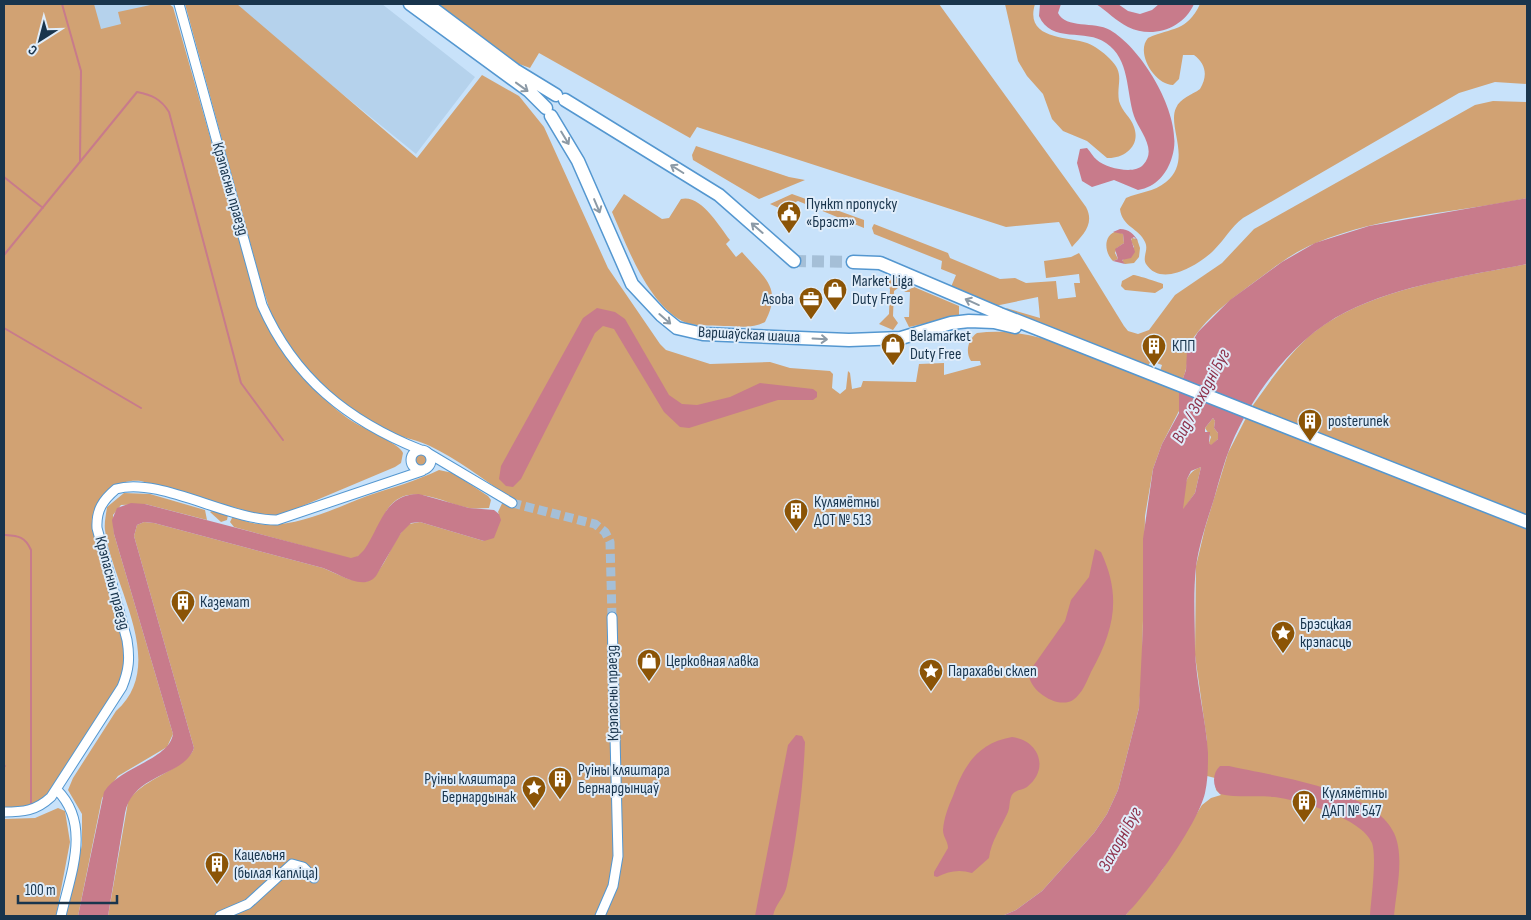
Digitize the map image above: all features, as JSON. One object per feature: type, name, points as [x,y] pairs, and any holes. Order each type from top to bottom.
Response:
[{"type":"highway","name":"Варшаўская шаша","points":[[410,4],[528,91],[548,112],[578,161],[632,284],[661,315],[677,328],[703,334],[849,340],[901,338],[951,323],[980,321],[1066,341]]},
{"type":"highway","points":[[428,4],[515,70],[719,195],[794,261]]},
{"type":"highway","name":"Варшаўская шаша","points":[[853,262],[880,263],[1066,341],[1158,375],[1527,522]]},
{"type":"street","name":"Крэпасны праезд","points":[[179,4],[262,305],[274,330],[295,361],[330,398],[365,424],[443,461],[492,493],[512,503]]},
{"type":"street","points":[[395,480],[407,470],[410,460],[414,452],[424,451],[431,461],[424,470],[412,467],[410,460],[405,447],[399,440]]},
{"type":"street","name":"Крэпасны праезд","points":[[4,812],[25,812],[35,809],[44,804],[57,790],[122,687],[128,673],[130,656],[127,640],[97,528],[98,510],[108,496],[122,487],[142,486],[256,519],[277,520],[424,470],[443,461]]},
{"type":"street","name":"Крэпасны праезд","points":[[600,916],[613,886],[618,856],[612,617]]},
{"type":"street","points":[[57,790],[72,810],[77,846],[61,916]]},
{"type":"street","points":[[220,916],[248,904],[292,864],[303,867],[314,878]]},
{"type":"shaded area","points":[[4,4],[94,4],[101,29],[121,24],[118,12],[155,4],[169,4],[173,7],[256,298],[272,333],[292,364],[331,405],[352,421],[395,445],[403,453],[401,463],[395,467],[281,515],[261,515],[141,481],[127,482],[110,491],[96,508],[126,647],[125,671],[118,691],[56,786],[41,801],[23,809],[4,809]]},
{"type":"shaded area","points":[[82,4],[168,4],[97,35]]},
{"type":"shaded area","points":[[185,4],[237,4],[417,158],[482,75],[519,96],[544,127],[608,268],[666,350],[710,364],[770,362],[790,368],[830,371],[833,374],[832,388],[840,394],[846,389],[848,371],[850,373],[852,389],[861,387],[863,381],[916,382],[919,364],[944,363],[944,375],[981,365],[980,361],[971,361],[968,354],[970,342],[977,333],[1015,333],[1033,336],[1069,347],[1179,389],[1180,409],[1162,444],[1153,469],[1145,516],[1142,671],[1139,708],[1118,790],[1107,814],[1094,833],[1042,891],[1016,910],[1002,916],[108,916],[128,802],[142,787],[182,762],[190,755],[194,748],[134,536],[137,525],[144,522],[154,523],[323,568],[348,579],[366,582],[379,570],[397,538],[409,524],[420,522],[484,541],[499,514],[498,512],[506,495],[440,451],[387,431],[352,411],[321,385],[293,353],[273,319],[263,290]]},
{"type":"shaded area","points":[[232,4],[382,4],[475,77],[416,154]]},
{"type":"shaded area","points":[[435,4],[939,4],[1086,207],[1089,219],[1088,224],[1084,234],[1072,247],[1059,222],[1006,227],[697,127],[690,138],[539,53],[530,68],[511,61]]},
{"type":"shaded area","points":[[1005,4],[1035,4],[1033,16],[1036,24],[1042,30],[1059,37],[1090,44],[1109,58],[1119,74],[1119,101],[1133,123],[1136,134],[1130,150],[1125,154],[1107,158],[1087,141],[1063,131],[1052,119],[1043,94],[1027,76],[1018,61]]},
{"type":"shaded area","points":[[1200,4],[1527,4],[1527,84],[1495,82],[1459,93],[1243,218],[1214,250],[1191,267],[1171,274],[1162,274],[1153,271],[1146,264],[1145,242],[1139,233],[1127,224],[1121,215],[1120,209],[1126,198],[1157,188],[1166,182],[1174,173],[1178,164],[1178,144],[1174,124],[1176,108],[1183,99],[1200,89],[1205,75],[1203,66],[1194,55],[1183,55],[1179,79],[1173,85],[1166,84],[1149,67],[1145,59],[1145,44],[1148,38],[1178,27],[1190,20]]},
{"type":"shaded area","points":[[1493,101],[1527,102],[1527,198],[1367,226],[1316,243],[1298,252],[1281,262],[1206,322],[1191,342],[1182,380],[1160,371],[1162,365],[1151,361],[1148,366],[1010,313],[1006,308],[1040,318],[1038,297],[995,306],[951,287],[956,275],[941,269],[942,261],[874,234],[872,228],[874,224],[948,253],[950,258],[1000,279],[1015,278],[1026,283],[1056,281],[1058,299],[1076,297],[1074,283],[1080,283],[1079,274],[1046,278],[1044,261],[1071,257],[1079,253],[1124,326],[1128,331],[1138,334],[1149,330],[1175,295],[1222,263],[1254,229],[1475,105]]},
{"type":"shaded area","points":[[696,146],[789,177],[805,180],[759,199],[693,160],[692,155]]},
{"type":"shaded area","points":[[624,194],[662,219],[669,218],[681,199],[696,201],[709,212],[730,240],[726,244],[736,257],[742,252],[764,276],[771,291],[772,300],[765,322],[756,326],[745,327],[697,325],[682,321],[670,312],[658,301],[648,287],[612,212]]},
{"type":"shaded area","points":[[792,194],[864,220],[864,228],[798,201],[781,209],[770,204]]},
{"type":"shaded area","points":[[1117,231],[1123,234],[1124,243],[1117,248],[1115,253],[1118,259],[1113,261],[1108,253],[1106,244],[1109,236]]},
{"type":"shaded area","points":[[1132,238],[1137,239],[1140,248],[1139,257],[1134,263],[1125,264],[1122,261],[1134,247],[1131,241]]},
{"type":"shaded area","points":[[1527,264],[1527,516],[1251,408],[1284,363],[1306,339],[1329,322],[1354,308],[1411,288]]},
{"type":"shaded area","points":[[1133,275],[1163,284],[1163,288],[1155,293],[1125,290],[1121,286],[1122,281]]},
{"type":"shaded area","points":[[894,276],[900,279],[898,288],[894,291],[893,316],[898,323],[893,330],[879,324],[889,314],[890,289],[884,281]]},
{"type":"shaded area","points":[[914,287],[959,306],[959,316],[909,327],[904,317],[909,317],[910,292],[904,292]]},
{"type":"shaded area","points":[[1247,416],[1307,443],[1527,528],[1527,916],[1125,916],[1162,870],[1202,805],[1211,798],[1221,795],[1216,790],[1215,778],[1207,776],[1207,741],[1195,655],[1196,566],[1205,528],[1228,453]]},
{"type":"shaded area","points":[[1213,418],[1218,439],[1211,446],[1209,443],[1211,437],[1205,428]]},
{"type":"shaded area","points":[[420,451],[426,454],[429,460],[426,466],[420,469],[414,466],[411,460],[414,454]]},
{"type":"shaded area","points":[[1201,467],[1195,493],[1183,510],[1187,479],[1195,470]]},
{"type":"shaded area","points":[[439,470],[453,473],[488,496],[491,500],[489,508],[469,508],[415,494],[404,496],[395,501],[387,510],[370,544],[361,555],[355,558],[348,558],[234,527],[230,522],[233,516],[249,522],[266,525],[284,524],[301,520]]},
{"type":"shaded area","points":[[124,493],[150,494],[205,510],[207,520],[145,504],[121,505],[113,515],[114,534],[173,734],[167,747],[118,776],[102,798],[78,916],[65,916],[82,845],[82,814],[68,790],[73,778],[116,711],[131,692],[138,671],[138,648],[133,624],[110,552],[105,527],[107,507]]},
{"type":"shaded area","points":[[214,510],[228,515],[227,520],[221,522],[210,512]]},
{"type":"shaded area","points":[[58,808],[65,811],[70,842],[56,916],[4,916],[4,819],[35,818]]},
{"type":"water","points":[[1040,4],[1061,4],[1058,13],[1067,21],[1104,27],[1110,30],[1123,39],[1148,69],[1167,105],[1174,141],[1172,157],[1167,169],[1155,183],[1138,190],[1114,180],[1092,187],[1082,181],[1077,163],[1080,149],[1087,148],[1096,159],[1107,166],[1133,170],[1143,165],[1147,159],[1149,153],[1148,146],[1136,122],[1126,76],[1114,50],[1106,43],[1089,36],[1060,33],[1052,30],[1045,25],[1039,16]]},
{"type":"water","points":[[1096,4],[1118,4],[1128,11],[1140,14],[1152,10],[1159,4],[1194,4],[1189,13],[1175,25],[1157,32],[1147,32],[1128,27]]},
{"type":"water","points":[[1527,198],[1527,264],[1435,282],[1367,302],[1327,323],[1293,351],[1278,368],[1251,406],[1231,445],[1197,558],[1195,649],[1207,740],[1208,763],[1205,793],[1192,823],[1159,875],[1125,916],[1002,916],[1016,910],[1042,891],[1094,833],[1107,814],[1118,790],[1139,708],[1143,626],[1143,539],[1153,469],[1162,444],[1179,413],[1179,389],[1186,370],[1187,351],[1198,332],[1230,300],[1282,262],[1315,243],[1369,226]],"holes":[[[1213,418],[1218,439],[1211,445],[1209,443],[1210,432],[1205,432],[1205,428]],[[1201,467],[1195,493],[1183,509],[1187,479],[1191,471]]]},
{"type":"water","points":[[1120,229],[1131,232],[1138,241],[1134,237],[1131,239],[1135,252],[1131,258],[1122,260],[1125,264],[1113,261],[1118,259],[1115,249],[1124,243],[1123,234],[1113,232]]},
{"type":"water","points":[[597,308],[615,312],[625,319],[669,395],[682,404],[697,405],[730,397],[760,383],[813,389],[817,392],[817,397],[813,400],[778,400],[689,428],[680,427],[664,412],[614,329],[603,326],[595,333],[521,479],[513,487],[506,486],[499,479],[501,466],[583,318]]},
{"type":"water","points":[[419,494],[469,508],[494,510],[499,514],[501,520],[494,538],[484,541],[420,522],[411,523],[401,533],[376,576],[371,580],[357,582],[323,568],[154,523],[144,522],[137,525],[134,536],[194,748],[180,765],[138,790],[130,800],[125,813],[108,916],[78,916],[104,792],[111,783],[121,776],[163,751],[170,743],[173,734],[114,534],[112,520],[117,508],[131,503],[145,504],[351,558],[358,556],[364,550],[391,505],[407,495]]},
{"type":"water","points":[[1095,549],[1101,552],[1112,584],[1113,613],[1110,627],[1099,657],[1082,691],[1073,700],[1059,702],[1044,696],[1038,691],[1033,685],[1029,672],[1065,621],[1071,600],[1089,577]]},
{"type":"water","points":[[796,735],[802,736],[805,742],[803,778],[794,849],[787,885],[773,916],[755,916],[788,745]]},
{"type":"water","points":[[1012,737],[1021,739],[1035,749],[1039,764],[1034,780],[1027,787],[1012,794],[1008,812],[994,840],[989,858],[972,873],[954,871],[937,877],[934,876],[934,872],[948,848],[943,832],[946,813],[967,766],[981,750],[1000,740]]},
{"type":"water","points":[[1220,766],[1270,774],[1320,787],[1345,795],[1366,805],[1383,818],[1394,833],[1399,853],[1399,874],[1394,916],[1370,916],[1374,858],[1372,843],[1366,834],[1343,818],[1313,806],[1274,797],[1220,794],[1214,784],[1214,776]]},
{"type":"waterway","points":[[62,4],[81,71],[80,161]]},
{"type":"waterway","points":[[4,255],[137,92],[156,98],[169,112],[241,383],[283,440]]},
{"type":"waterway","points":[[4,177],[43,208]]},
{"type":"waterway","points":[[4,328],[141,408]]},
{"type":"waterway","points":[[4,535],[24,539],[31,550],[31,804]]},
{"type":"tunnel","points":[[794,261],[853,262]]},
{"type":"tunnel","points":[[512,503],[595,524],[605,532],[610,542],[612,617]]},
{"type":"place","name":"Пункт пропуску «Брэст»","points":[[789,234]]},
{"type":"place","name":"Market Liga Duty Free","points":[[835,311]]},
{"type":"place","name":"Asoba","points":[[811,320]]},
{"type":"place","name":"Belamarket Duty Free","points":[[893,366]]},
{"type":"place","name":"КПП","points":[[1154,367]]},
{"type":"place","name":"posterunek","points":[[1310,442]]},
{"type":"place","name":"Кулямётны ДОТ № 513","points":[[796,532]]},
{"type":"place","name":"Каземат","points":[[183,623]]},
{"type":"place","name":"Брэсцкая крэпасць","points":[[1283,654]]},
{"type":"place","name":"Церковная лавка","points":[[649,682]]},
{"type":"place","name":"Парахавы склеп","points":[[931,692]]},
{"type":"place","name":"Руіны кляштара Бернардынцаў","points":[[560,800]]},
{"type":"place","name":"Руіны кляштара Бернардынак","points":[[534,809]]},
{"type":"place","name":"Кулямётны ДАП № 547","points":[[1304,823]]},
{"type":"place","name":"Кацельня (былая капліца)","points":[[217,885]]},
{"type":"water label","name":"Bug / Заходні Буг","points":[[1201,396]]},
{"type":"water label","name":"Заходні Буг","points":[[1120,839]]}]
